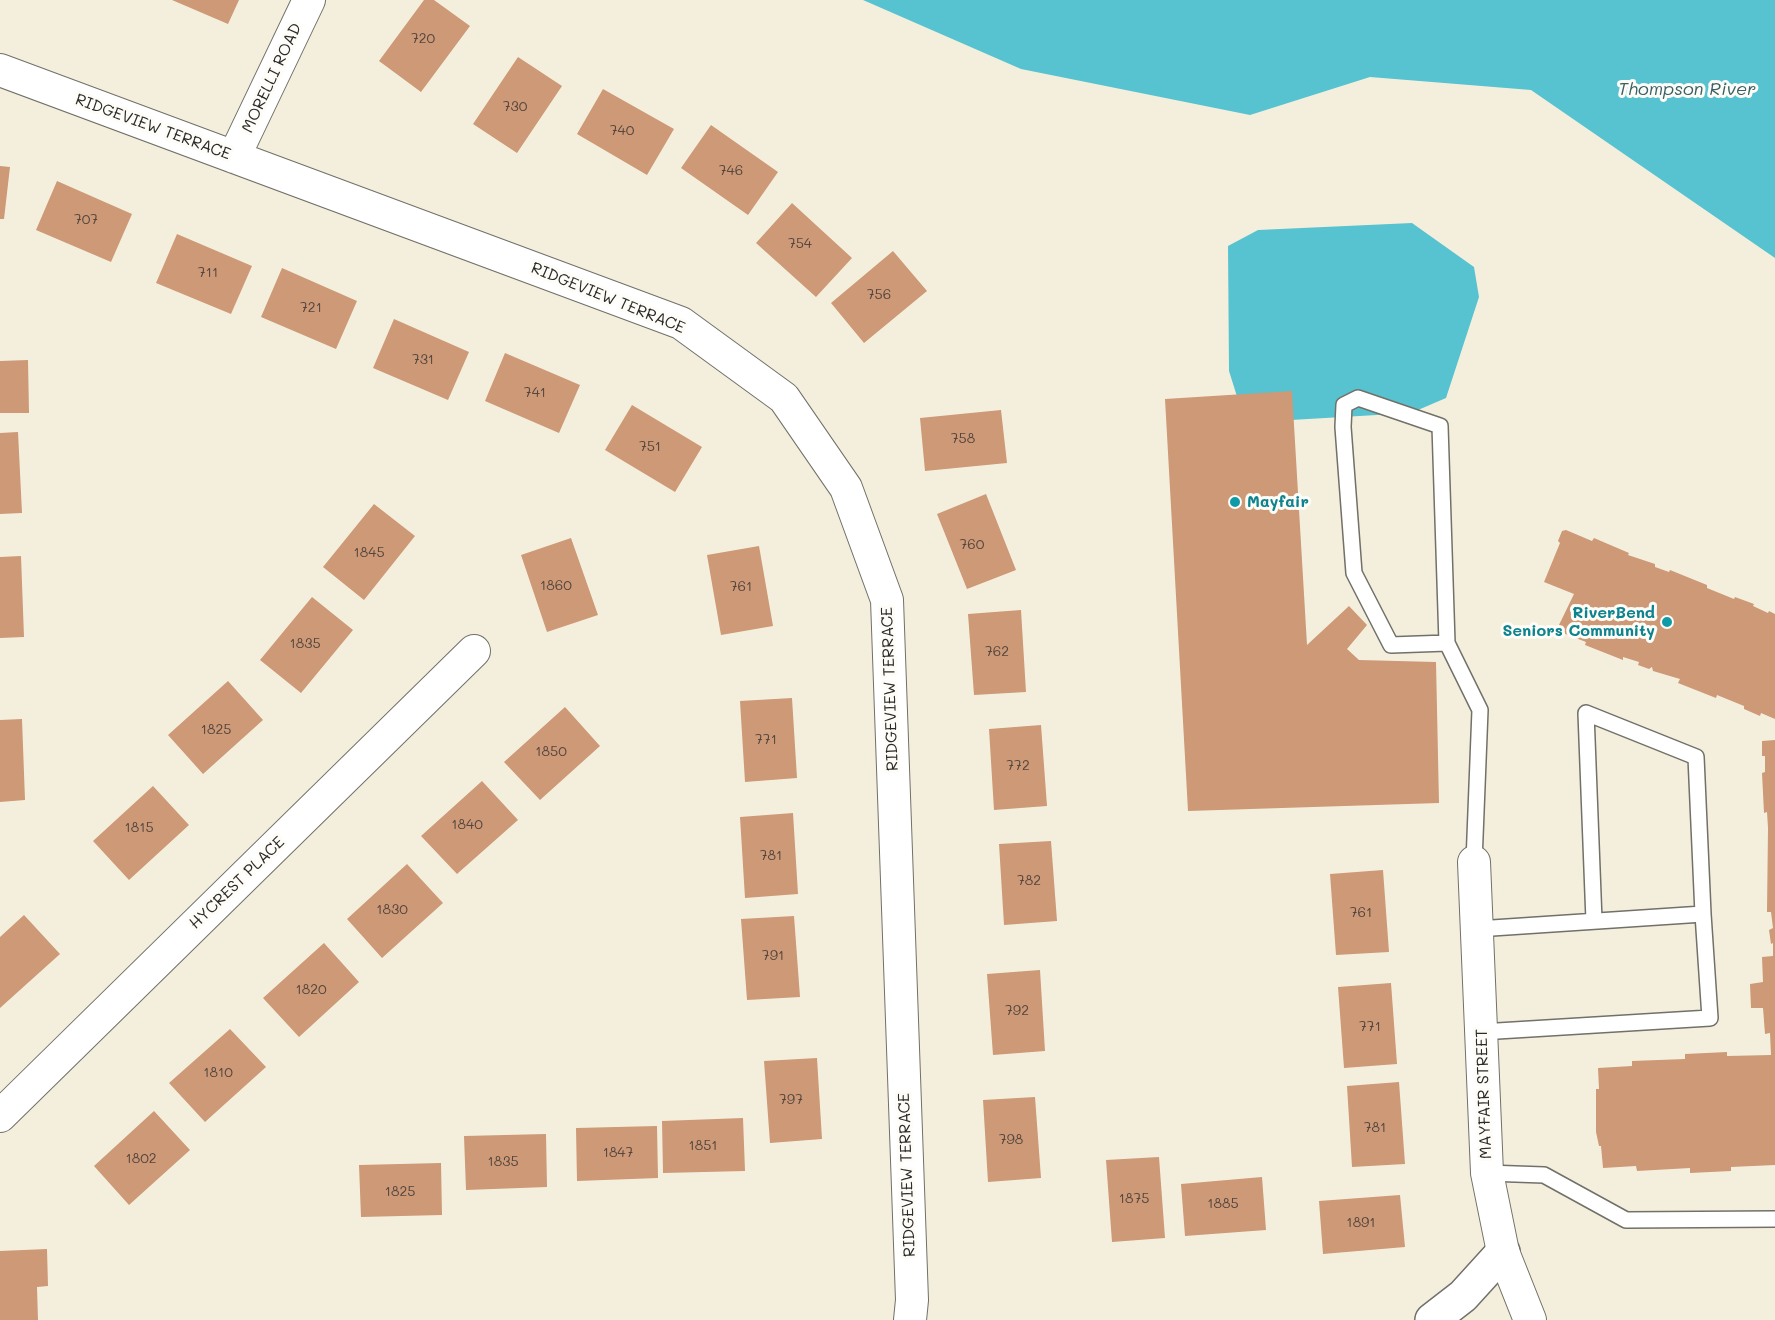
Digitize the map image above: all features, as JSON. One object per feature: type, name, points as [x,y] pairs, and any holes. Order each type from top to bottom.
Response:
[{"type":"main road","points":[[1432,1320],[1463,1296],[1503,1252]]},
{"type":"street","name":"MORELLI ROAD","points":[[234,156],[309,0]]},
{"type":"street","name":"RIDGEVIEW TERRACE","points":[[0,70],[681,323],[784,398],[846,488],[887,600],[912,1300],[910,1320]]},
{"type":"street","name":"HYCREST PLACE","points":[[0,1116],[474,651]]},
{"type":"street","name":"MAYFAIR STREET","points":[[1474,862],[1488,1173],[1503,1252],[1530,1320]]},
{"type":"lane","points":[[1447,643],[1391,645],[1354,573],[1342,427],[1344,405],[1358,398],[1440,426],[1447,643],[1479,710],[1474,862]]},
{"type":"lane","points":[[1481,1032],[1710,1018],[1696,757],[1586,713],[1594,921]]},
{"type":"lane","points":[[1477,928],[1703,914]]},
{"type":"lane","points":[[1488,1173],[1544,1175],[1626,1220],[1775,1219]]},
{"type":"water","name":"Thompson River","points":[[863,0],[1775,0],[1775,258],[1531,90],[1370,77],[1250,115],[1021,69]]},
{"type":"water","points":[[1412,223],[1474,267],[1479,297],[1446,398],[1411,413],[1291,420],[1240,406],[1229,371],[1228,246],[1258,230]]},
{"type":"building","points":[[172,0],[239,0],[228,24]]},
{"type":"building","points":[[424,0],[434,0],[470,26],[421,92],[379,61]]},
{"type":"building","points":[[518,57],[562,86],[517,153],[473,124]]},
{"type":"building","points":[[603,89],[674,129],[647,175],[577,134]]},
{"type":"building","points":[[711,125],[778,172],[748,215],[681,168]]},
{"type":"building","points":[[0,166],[10,167],[4,219],[0,219]]},
{"type":"building","points":[[57,181],[132,214],[111,262],[36,230]]},
{"type":"building","points":[[792,203],[852,258],[816,297],[756,243]]},
{"type":"building","points":[[177,234],[252,266],[231,314],[156,283]]},
{"type":"building","points":[[893,251],[927,291],[864,343],[831,303]]},
{"type":"building","points":[[282,268],[357,301],[336,349],[261,317]]},
{"type":"building","points":[[394,319],[469,352],[448,400],[373,368]]},
{"type":"building","points":[[505,353],[580,385],[559,433],[485,401]]},
{"type":"building","points":[[28,360],[29,413],[0,413],[0,361]]},
{"type":"building","name":"Mayfair","points":[[1292,391],[1307,645],[1349,606],[1367,625],[1347,649],[1359,660],[1436,662],[1439,803],[1188,811],[1165,399]]},
{"type":"building","points":[[632,405],[702,447],[675,492],[605,450]]},
{"type":"building","points":[[1001,410],[1007,463],[925,471],[920,418]]},
{"type":"building","points":[[18,432],[22,513],[0,514],[0,433]]},
{"type":"building","points":[[986,494],[1016,570],[967,589],[937,514]]},
{"type":"building","points":[[374,504],[415,536],[364,600],[323,567]]},
{"type":"building","name":"RiverBend Seniors Community","points":[[1566,530],[1592,541],[1594,538],[1629,553],[1628,555],[1655,564],[1655,567],[1669,572],[1670,570],[1707,585],[1707,588],[1754,604],[1753,606],[1775,614],[1775,719],[1761,713],[1760,716],[1744,709],[1744,706],[1717,695],[1716,698],[1678,683],[1680,679],[1653,671],[1652,667],[1649,669],[1638,665],[1639,662],[1623,657],[1623,660],[1558,631],[1574,594],[1544,582],[1560,543],[1558,541],[1562,531]]},
{"type":"building","points":[[571,538],[598,615],[547,632],[521,555]]},
{"type":"building","points":[[759,546],[773,626],[721,635],[707,555]]},
{"type":"building","points":[[21,556],[24,637],[0,638],[0,557]]},
{"type":"building","points":[[312,597],[353,630],[301,693],[260,660]]},
{"type":"building","points":[[1021,610],[1026,692],[974,695],[968,614]]},
{"type":"building","points":[[228,681],[263,720],[203,774],[168,735]]},
{"type":"building","points":[[792,698],[797,778],[745,782],[740,701]]},
{"type":"building","points":[[565,707],[600,746],[540,800],[504,762]]},
{"type":"building","points":[[22,719],[25,800],[0,802],[0,720]]},
{"type":"building","points":[[1041,725],[1047,806],[994,810],[989,729]]},
{"type":"building","points":[[1775,740],[1775,1165],[1731,1167],[1731,1171],[1690,1173],[1690,1168],[1637,1171],[1636,1166],[1603,1168],[1601,1146],[1599,1146],[1596,1132],[1598,1068],[1632,1066],[1632,1061],[1685,1059],[1685,1054],[1727,1052],[1727,1056],[1771,1055],[1770,1033],[1765,1034],[1763,1008],[1751,1008],[1750,984],[1763,982],[1762,957],[1773,956],[1773,943],[1771,944],[1769,930],[1773,928],[1771,912],[1767,912],[1768,828],[1767,812],[1764,813],[1762,773],[1765,772],[1765,756],[1762,756],[1762,741]]},
{"type":"building","points":[[482,781],[518,820],[457,874],[421,836]]},
{"type":"building","points":[[153,786],[189,825],[129,880],[93,841]]},
{"type":"building","points":[[793,813],[798,894],[745,898],[740,817]]},
{"type":"building","points":[[1051,841],[1057,921],[1004,925],[999,844]]},
{"type":"building","points":[[407,864],[443,903],[382,958],[347,919]]},
{"type":"building","points":[[1383,870],[1389,952],[1336,955],[1330,874]]},
{"type":"building","points":[[24,915],[60,954],[0,1008],[0,937]]},
{"type":"building","points":[[794,916],[800,997],[747,1000],[741,919]]},
{"type":"building","points":[[324,943],[359,982],[299,1037],[263,998]]},
{"type":"building","points":[[1040,970],[1045,1051],[993,1055],[987,974]]},
{"type":"building","points":[[1391,983],[1397,1064],[1344,1068],[1338,987]]},
{"type":"building","points":[[230,1029],[266,1067],[205,1122],[169,1083]]},
{"type":"building","points":[[817,1058],[822,1139],[770,1143],[764,1061]]},
{"type":"building","points":[[1399,1082],[1405,1164],[1352,1167],[1347,1086]]},
{"type":"building","points":[[1035,1097],[1041,1178],[988,1182],[983,1100]]},
{"type":"building","points":[[154,1111],[190,1150],[129,1205],[94,1166]]},
{"type":"building","points":[[743,1118],[745,1171],[663,1173],[662,1121]]},
{"type":"building","points":[[657,1126],[658,1178],[577,1181],[576,1128]]},
{"type":"building","points":[[546,1134],[547,1187],[466,1190],[464,1136]]},
{"type":"building","points":[[1159,1157],[1165,1238],[1112,1242],[1106,1160]]},
{"type":"building","points":[[441,1163],[442,1215],[361,1217],[359,1165]]},
{"type":"building","points":[[1262,1177],[1266,1230],[1185,1236],[1181,1184]]},
{"type":"building","points":[[1400,1195],[1405,1247],[1323,1254],[1319,1201]]},
{"type":"building","points":[[47,1249],[48,1286],[37,1287],[38,1320],[0,1320],[0,1251]]},
{"type":"place","name":"Mayfair","points":[[1235,502]]},
{"type":"place","name":"RiverBend Seniors Community","points":[[1667,622]]}]
